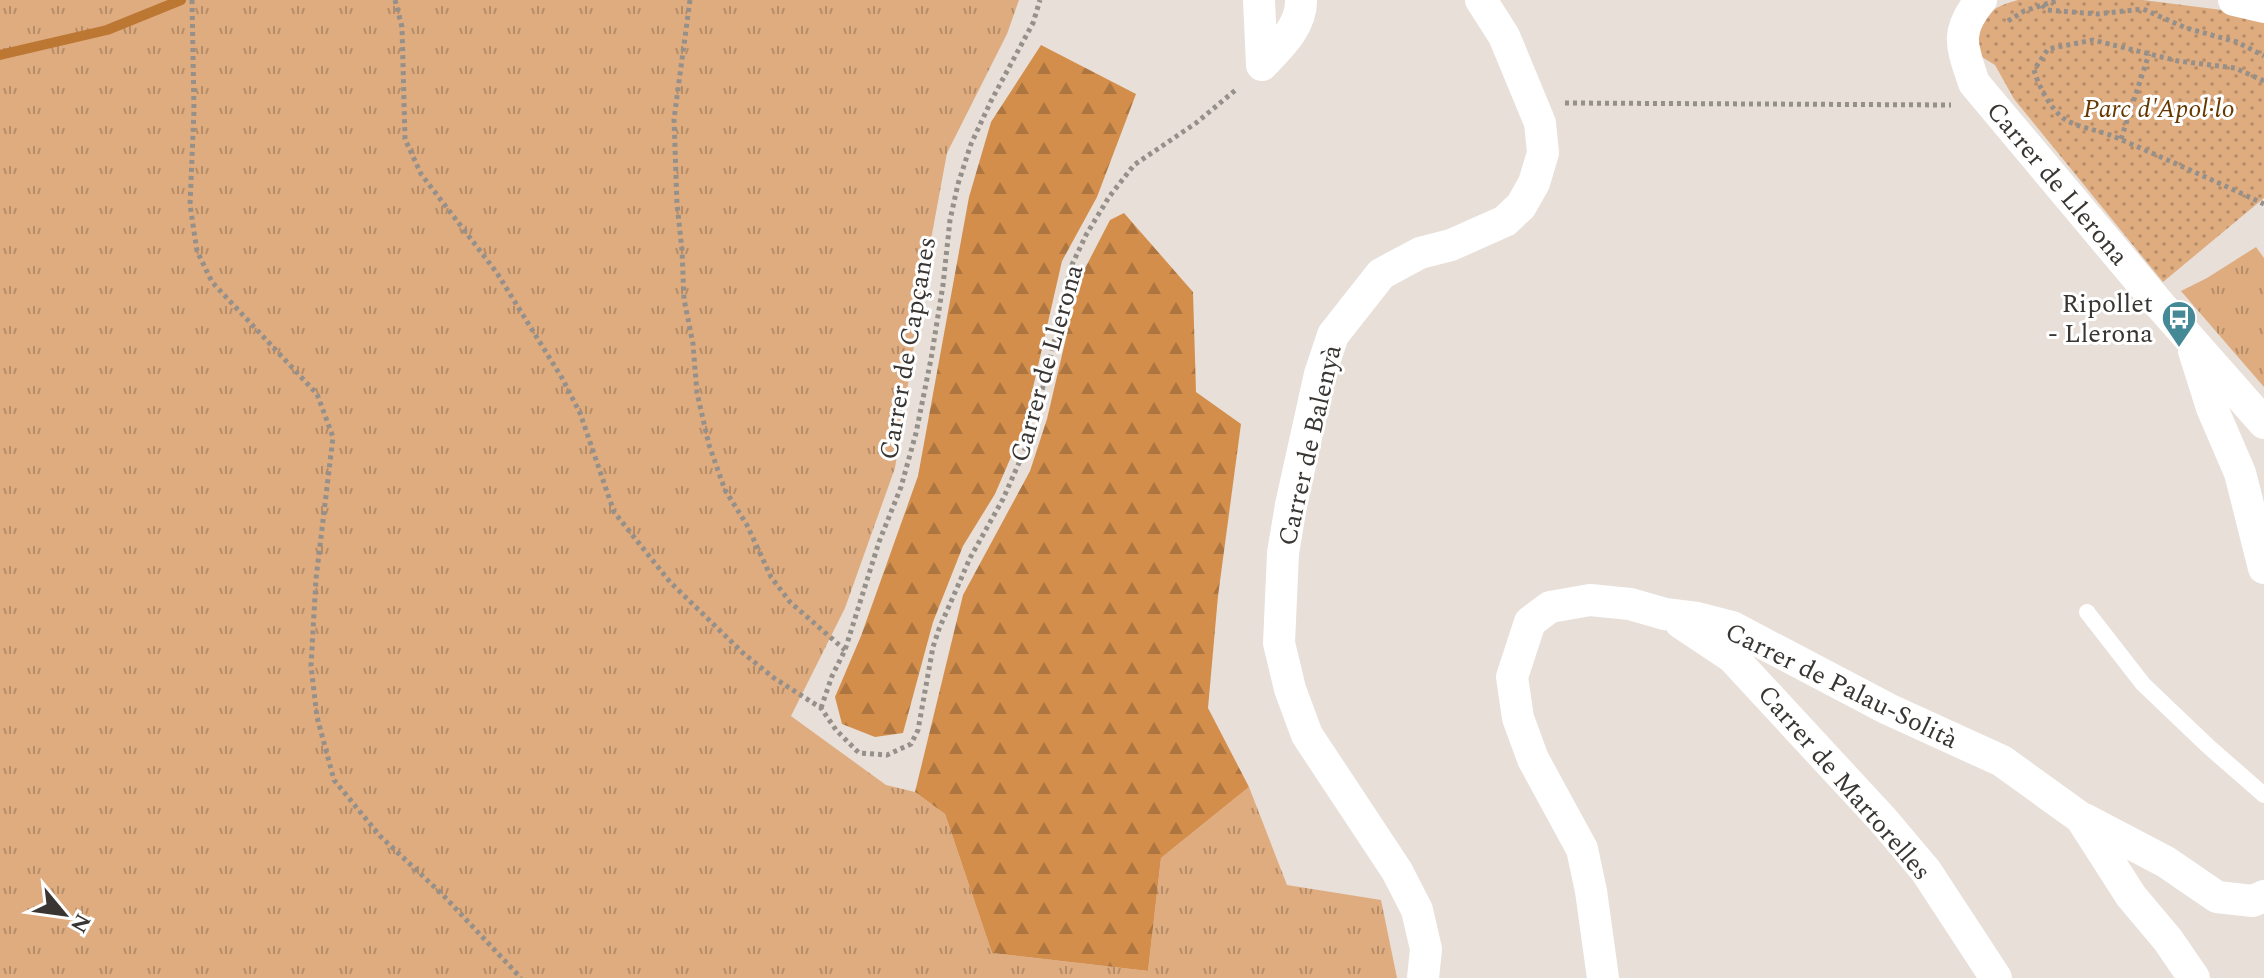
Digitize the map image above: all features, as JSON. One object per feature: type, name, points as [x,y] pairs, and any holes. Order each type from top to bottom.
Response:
[{"type":"street","points":[[1259,0],[1262,65]]},
{"type":"street","points":[[1262,65],[1285,41],[1301,11],[1301,0]]},
{"type":"street","name":"Carrer de Balenyà","points":[[1423,978],[1426,949],[1417,910],[1397,871],[1307,735],[1290,689],[1279,643],[1283,553],[1320,374],[1333,335],[1381,274],[1420,253],[1451,245],[1505,221],[1521,206],[1534,183],[1543,153],[1540,123],[1504,36],[1481,0]]},
{"type":"street","name":"Carrer de Llerona","points":[[1981,0],[1962,29],[1964,52],[1974,83],[2160,305],[2264,423]]},
{"type":"street","points":[[2234,0],[2264,7]]},
{"type":"street","points":[[2189,336],[2212,408],[2240,473],[2264,568]]},
{"type":"street","name":"Carrer de Palau-Solità","points":[[1603,978],[1582,849],[1533,759],[1518,718],[1512,677],[1530,622],[1550,607],[1590,600],[1630,604],[1732,627],[1888,709],[2002,761],[2081,818],[2131,896],[2168,940],[2194,978]]},
{"type":"street","name":"Carrer de Martorelles","points":[[1665,614],[1732,657],[1772,698],[1926,871],[1996,978]]},
{"type":"street","points":[[2081,818],[2166,862],[2217,897],[2253,901],[2264,896]]},
{"type":"lane","points":[[2087,612],[2143,684],[2264,795]]},
{"type":"path","points":[[192,0],[194,97],[190,205],[197,251],[212,282],[317,394],[333,437],[316,579],[311,666],[317,717],[334,780],[380,836],[442,894],[521,978]]},
{"type":"path","points":[[395,0],[402,27],[405,139],[421,174],[497,273],[562,378],[585,425],[614,512],[670,582],[743,653],[774,678],[821,708]]},
{"type":"path","points":[[690,0],[674,119],[677,204],[684,299],[693,344],[697,393],[709,445],[725,490],[747,525],[771,577],[790,602],[845,650]]},
{"type":"path","name":"Carrer de Capçanes","points":[[821,708],[845,650],[879,542],[901,487],[916,433],[931,359],[950,220],[958,184],[971,144],[1033,23],[1040,0]]},
{"type":"path","points":[[2042,5],[2047,10],[2097,14],[2143,9],[2186,28],[2237,42],[2264,56]]},
{"type":"path","points":[[2264,81],[2235,68],[2178,61],[2093,40],[2048,49],[2034,70],[2037,81],[2059,115],[2067,120],[2121,139],[2264,204]]},
{"type":"path","points":[[2121,139],[2149,54]]},
{"type":"path","name":"Carrer de Llerona","points":[[821,708],[836,730],[859,753],[887,755],[911,744],[918,730],[939,629],[970,558],[1003,499],[1030,438],[1070,269],[1086,235],[1109,197],[1134,165],[1196,123],[1262,65]]},
{"type":"path","points":[[1532,103],[1993,105]]},
{"type":"green space","points":[[0,0],[1019,0],[1007,34],[947,153],[895,468],[845,608],[791,716],[886,785],[915,792],[945,814],[992,953],[1148,971],[1161,858],[1249,787],[1287,885],[1381,900],[1397,978],[0,978]]},
{"type":"green space","name":"Parc d'Apol·lo","points":[[2018,0],[2143,0],[2222,10],[2264,22],[2264,198],[2163,282],[2014,99],[1995,65],[1977,54],[1979,32],[1985,18],[1997,7]]},
{"type":"green space","points":[[1041,45],[1136,94],[1097,197],[1062,261],[1024,427],[995,494],[963,546],[933,622],[903,733],[875,737],[842,724],[835,697],[861,636],[918,476],[969,197],[991,122]]},
{"type":"green space","points":[[1124,213],[1193,292],[1196,392],[1241,424],[1218,596],[1208,708],[1249,787],[1161,858],[1148,971],[992,953],[945,814],[915,792],[963,595],[1030,471],[1047,419],[1080,278],[1110,220]]},
{"type":"green space","points":[[2256,247],[2264,258],[2264,387],[2181,291]]},
{"type":"waterway","points":[[0,55],[107,30],[181,0]]},
{"type":"place","name":"Ripollet - Llerona","points":[[2179,349]]}]
